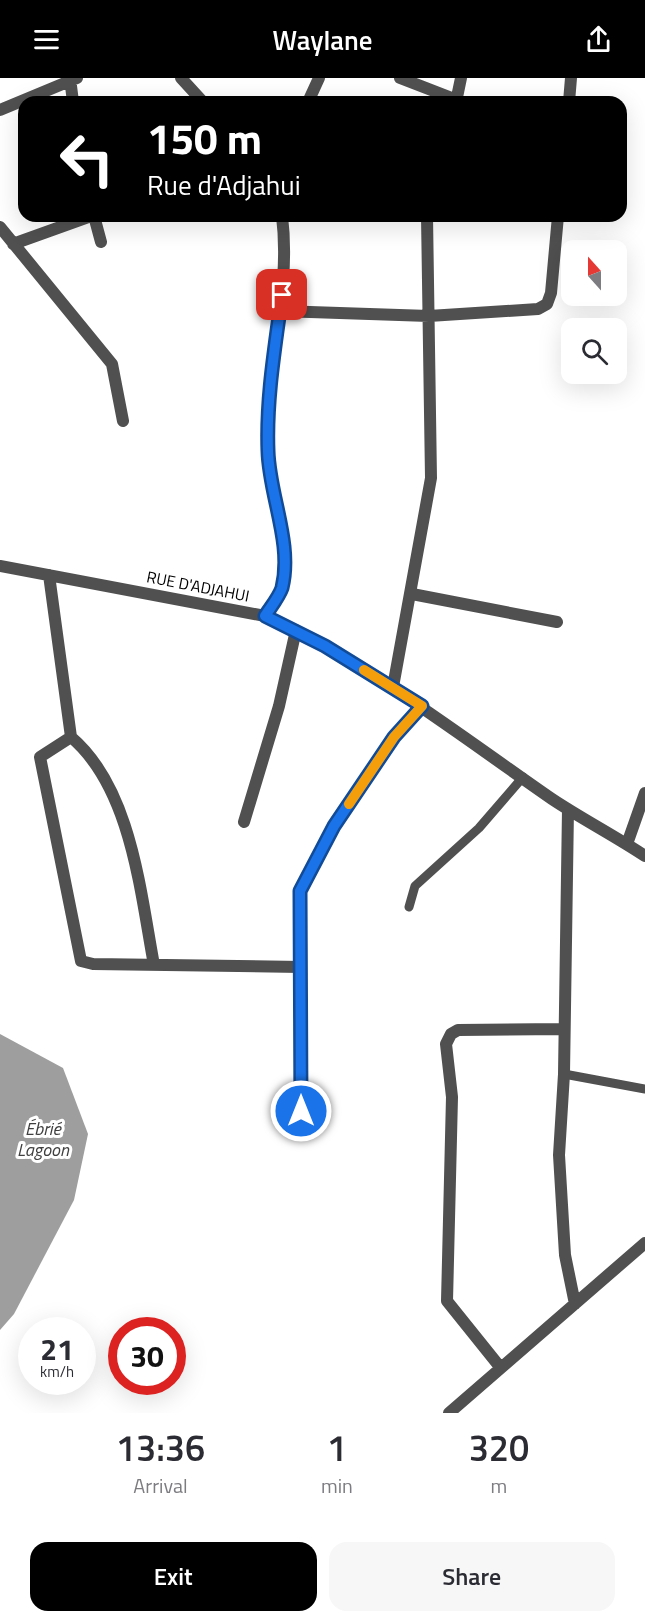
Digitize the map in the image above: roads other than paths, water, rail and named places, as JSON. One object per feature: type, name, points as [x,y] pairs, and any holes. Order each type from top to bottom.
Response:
[{"type":"street","points":[[181,78],[198,96]]},
{"type":"street","points":[[311,96],[320,78]]},
{"type":"street","points":[[400,78],[445,96]]},
{"type":"street","points":[[458,96],[461,78]]},
{"type":"street","points":[[570,96],[571,78]]},
{"type":"street","points":[[33,96],[72,79],[73,96]]},
{"type":"street","points":[[0,110],[18,102]]},
{"type":"street","points":[[13,244],[75,222]]},
{"type":"street","points":[[94,222],[101,242]]},
{"type":"street","points":[[265,616],[281,590],[284,550],[268,453],[272,369],[286,241],[283,222]]},
{"type":"street","points":[[393,687],[412,594],[431,478],[427,222]]},
{"type":"street","points":[[280,311],[429,316],[538,309],[547,304],[557,222]]},
{"type":"street","points":[[0,227],[112,364],[123,421]]},
{"type":"street","name":"RUE D'ADJAHUI","points":[[0,566],[265,616],[296,630],[393,687],[568,809],[645,856]]},
{"type":"street","points":[[49,575],[71,736],[90,753],[104,772],[134,853],[154,965]]},
{"type":"street","points":[[412,594],[557,622]]},
{"type":"street","points":[[244,822],[279,706],[296,630]]},
{"type":"street","points":[[301,1111],[300,891],[334,826],[394,737],[422,706]]},
{"type":"street","points":[[71,736],[40,757],[81,961],[93,964],[301,967]]},
{"type":"street","points":[[627,844],[645,793]]},
{"type":"street","points":[[568,809],[564,1074],[559,1155],[565,1255],[575,1304]]},
{"type":"street","points":[[500,1367],[447,1301],[452,1097],[446,1044],[451,1034],[458,1030],[563,1029]]},
{"type":"street","points":[[449,1413],[645,1244]]},
{"type":"lane","points":[[409,907],[415,886],[479,828],[522,777]]},
{"type":"lane","points":[[564,1074],[645,1089]]},
{"type":"water","name":"Ébrié Lagoon","points":[[0,1034],[63,1068],[88,1134],[74,1200],[14,1314],[0,1330]]}]
